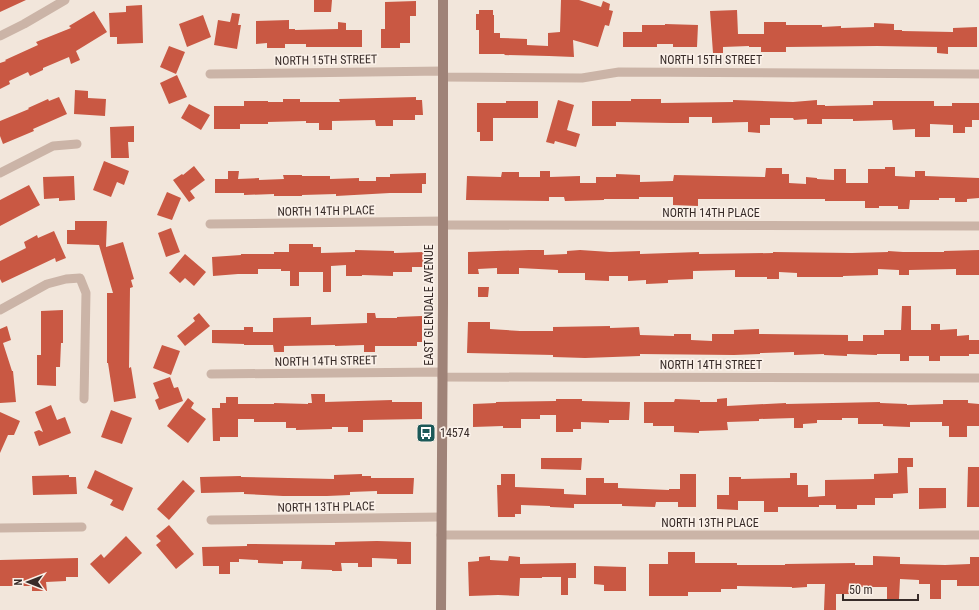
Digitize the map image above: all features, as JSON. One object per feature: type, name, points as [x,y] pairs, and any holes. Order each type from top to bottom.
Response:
[{"type":"main road","name":"EAST GLENDALE AVENUE","points":[[441,610],[443,223],[442,0]]},
{"type":"street","points":[[0,36],[65,0]]},
{"type":"street","name":"NORTH 15TH STREET","points":[[210,74],[442,74],[582,78],[618,72],[979,74]]},
{"type":"street","points":[[0,173],[53,146],[77,144]]},
{"type":"street","name":"NORTH 14TH PLACE","points":[[210,224],[443,223],[979,226]]},
{"type":"street","points":[[0,310],[47,284],[80,278],[86,293],[84,399]]},
{"type":"street","name":"NORTH 14TH STREET","points":[[211,374],[442,374],[979,378]]},
{"type":"street","name":"NORTH 13TH PLACE","points":[[211,520],[441,517]]},
{"type":"street","points":[[0,528],[82,527]]},
{"type":"street","name":"NORTH 13TH PLACE","points":[[441,535],[979,535]]},
{"type":"building","points":[[0,0],[26,0],[0,12]]},
{"type":"building","points":[[314,0],[332,0],[331,12],[314,12]]},
{"type":"building","points":[[561,0],[579,0],[601,7],[603,1],[610,4],[609,10],[613,11],[609,26],[605,25],[598,47],[573,40],[574,57],[479,54],[479,30],[476,30],[476,14],[479,14],[479,10],[493,10],[494,33],[500,33],[500,38],[527,39],[527,45],[548,46],[548,33],[560,32]]},
{"type":"building","points":[[416,1],[416,16],[410,16],[410,43],[400,43],[400,48],[381,48],[381,29],[385,29],[385,2]]},
{"type":"building","points":[[142,5],[143,43],[117,44],[117,37],[110,37],[109,13],[126,12],[126,6]]},
{"type":"building","points":[[737,10],[738,34],[764,34],[764,22],[786,22],[786,25],[822,25],[822,27],[841,26],[841,28],[874,27],[874,23],[894,24],[894,30],[902,31],[953,32],[953,28],[977,27],[977,47],[948,47],[948,54],[937,53],[937,47],[877,46],[786,47],[786,52],[761,52],[761,47],[749,46],[723,47],[723,53],[713,53],[710,11]]},
{"type":"building","points":[[94,11],[107,32],[76,51],[80,60],[71,64],[69,57],[43,68],[43,70],[30,76],[28,72],[9,81],[10,84],[0,89],[0,63],[38,45],[36,42],[71,28],[69,26]]},
{"type":"building","points":[[232,13],[240,14],[238,25],[241,25],[237,49],[214,45],[218,20],[230,22]]},
{"type":"building","points":[[203,15],[211,37],[187,47],[179,24]]},
{"type":"building","points":[[289,20],[289,29],[295,30],[338,29],[338,22],[346,23],[346,30],[362,30],[362,47],[306,47],[306,44],[285,44],[285,48],[267,48],[267,43],[256,44],[256,21]]},
{"type":"building","points":[[642,25],[698,25],[697,47],[673,47],[673,44],[657,44],[657,47],[623,47],[623,32],[642,32]]},
{"type":"building","points":[[169,46],[185,52],[176,74],[160,67]]},
{"type":"building","points":[[177,75],[187,97],[169,104],[160,83]]},
{"type":"building","points":[[75,90],[88,91],[88,98],[106,99],[105,116],[74,114]]},
{"type":"building","points":[[59,97],[67,114],[33,129],[34,131],[3,144],[0,136],[0,121],[48,99],[49,101]]},
{"type":"building","points":[[416,97],[416,100],[422,100],[423,115],[415,115],[415,120],[393,120],[393,126],[376,126],[375,120],[332,121],[332,130],[319,130],[319,123],[306,123],[306,121],[268,122],[268,124],[240,124],[240,129],[214,129],[214,106],[244,106],[244,101],[283,102],[283,99],[300,99],[300,102],[340,102],[339,99]]},
{"type":"building","points":[[631,99],[661,99],[661,103],[733,102],[733,100],[793,102],[817,100],[817,105],[825,106],[873,105],[873,101],[934,101],[934,106],[952,106],[952,103],[979,103],[979,120],[972,120],[972,127],[965,127],[965,133],[953,133],[953,125],[930,124],[930,137],[915,137],[915,129],[893,130],[892,120],[853,121],[853,119],[822,119],[822,124],[807,124],[807,119],[794,120],[793,118],[770,118],[770,125],[760,125],[760,133],[748,132],[748,122],[712,123],[712,117],[689,117],[689,123],[616,122],[616,126],[592,126],[592,101],[631,101]]},
{"type":"building","points":[[558,100],[574,105],[567,130],[580,134],[576,147],[555,141],[554,144],[546,142]]},
{"type":"building","points":[[506,101],[538,101],[538,118],[493,118],[493,141],[480,141],[480,132],[477,132],[477,103],[506,103]]},
{"type":"building","points":[[189,104],[210,115],[201,130],[181,118]]},
{"type":"building","points":[[134,126],[134,142],[128,142],[129,158],[111,158],[110,127]]},
{"type":"building","points":[[104,161],[129,171],[124,185],[117,182],[111,197],[93,190]]},
{"type":"building","points":[[194,166],[205,180],[190,191],[195,198],[189,202],[173,180],[182,174],[183,175]]},
{"type":"building","points":[[885,167],[895,167],[895,176],[915,177],[915,171],[925,171],[925,176],[979,178],[979,198],[967,199],[967,202],[955,202],[955,198],[939,198],[939,200],[910,200],[909,209],[898,209],[898,206],[865,208],[865,201],[825,201],[825,199],[698,199],[698,206],[673,205],[673,197],[639,197],[639,199],[565,201],[564,197],[549,197],[549,201],[466,200],[467,176],[501,177],[502,172],[519,172],[519,177],[540,177],[540,171],[550,171],[550,177],[580,176],[580,183],[596,183],[596,177],[616,177],[616,174],[640,175],[640,182],[673,181],[674,175],[765,177],[766,168],[782,168],[782,174],[789,174],[789,183],[806,184],[806,177],[834,180],[834,169],[846,169],[846,183],[868,183],[868,169],[885,169]]},
{"type":"building","points":[[228,171],[239,171],[238,179],[259,178],[259,180],[284,179],[283,175],[302,175],[330,176],[330,179],[359,178],[359,181],[376,181],[376,177],[390,177],[390,174],[426,173],[426,184],[422,184],[422,193],[336,196],[336,194],[274,196],[274,194],[244,195],[244,193],[215,193],[215,179],[228,179]]},
{"type":"building","points":[[74,176],[75,200],[59,201],[59,198],[44,199],[43,177]]},
{"type":"building","points":[[29,185],[40,205],[0,226],[0,200]]},
{"type":"building","points":[[167,192],[181,198],[172,220],[157,215]]},
{"type":"building","points":[[75,221],[107,221],[106,247],[123,242],[134,279],[131,280],[133,287],[130,288],[129,368],[131,367],[136,398],[114,402],[107,363],[107,293],[113,293],[99,245],[67,244],[67,230],[75,230]]},
{"type":"building","points":[[171,228],[180,252],[166,257],[158,233]]},
{"type":"building","points":[[54,231],[66,258],[56,262],[55,258],[2,283],[0,279],[0,261],[26,248],[24,242],[37,235],[38,238]]},
{"type":"building","points":[[289,244],[313,244],[313,247],[321,247],[321,253],[355,252],[355,250],[394,251],[394,253],[424,252],[424,267],[412,267],[412,272],[393,272],[393,276],[346,276],[346,265],[331,266],[331,292],[323,292],[323,272],[299,272],[299,286],[290,286],[290,271],[281,271],[281,269],[258,269],[258,274],[213,276],[212,257],[289,252]]},
{"type":"building","points":[[544,250],[544,255],[567,254],[567,251],[580,250],[610,252],[640,251],[640,254],[699,252],[699,254],[773,252],[852,253],[888,251],[944,252],[979,250],[979,275],[956,275],[956,269],[909,270],[909,275],[899,275],[899,270],[878,269],[878,275],[797,277],[797,273],[779,272],[779,279],[767,279],[767,277],[735,277],[735,270],[693,271],[693,279],[668,280],[668,283],[646,284],[646,280],[628,281],[628,276],[609,276],[609,281],[585,280],[585,273],[558,273],[558,270],[519,268],[519,274],[497,274],[497,268],[478,269],[479,274],[468,274],[468,252]]},
{"type":"building","points":[[185,254],[206,272],[194,286],[185,278],[180,283],[169,273]]},
{"type":"building","points":[[478,287],[489,287],[488,297],[478,297]]},
{"type":"building","points":[[902,306],[911,306],[911,330],[931,330],[931,324],[940,324],[940,330],[957,329],[957,336],[969,335],[969,340],[979,340],[979,354],[969,354],[969,356],[940,356],[940,361],[929,361],[929,356],[909,356],[909,361],[900,361],[900,354],[847,354],[847,356],[824,354],[794,355],[794,352],[734,355],[640,354],[640,356],[585,358],[553,357],[553,355],[467,353],[468,322],[490,322],[490,329],[520,331],[553,331],[553,327],[639,327],[640,335],[674,336],[674,334],[691,334],[691,340],[712,341],[712,334],[734,334],[734,330],[759,329],[759,334],[848,335],[848,341],[863,341],[863,335],[884,335],[884,330],[901,330]]},
{"type":"building","points":[[63,310],[63,343],[61,343],[60,367],[56,367],[56,386],[37,385],[37,355],[41,355],[41,311]]},
{"type":"building","points":[[199,313],[210,326],[185,346],[177,336],[195,321],[193,318]]},
{"type":"building","points":[[367,313],[375,313],[376,318],[422,316],[422,342],[417,342],[417,346],[375,346],[375,352],[364,352],[364,345],[284,346],[284,352],[274,352],[273,345],[212,343],[212,330],[244,330],[244,327],[253,327],[253,332],[273,332],[273,318],[311,317],[311,325],[367,323]]},
{"type":"building","points":[[7,326],[11,340],[3,343],[13,371],[16,402],[0,403],[0,329]]},
{"type":"building","points":[[162,345],[180,351],[171,375],[153,368]]},
{"type":"building","points":[[170,377],[174,388],[178,387],[183,401],[159,410],[155,400],[159,398],[153,383]]},
{"type":"building","points":[[311,394],[325,394],[325,402],[392,400],[392,402],[422,402],[422,419],[363,420],[363,432],[348,432],[348,427],[296,430],[296,428],[286,428],[286,422],[254,422],[254,419],[238,419],[238,437],[220,437],[220,441],[213,441],[212,408],[220,408],[220,403],[226,403],[226,397],[238,397],[238,404],[308,404],[312,403]]},
{"type":"building","points":[[188,398],[194,403],[191,408],[206,419],[188,443],[167,426]]},
{"type":"building","points":[[727,398],[727,406],[786,403],[880,402],[907,405],[943,404],[943,400],[968,400],[968,403],[979,404],[979,426],[967,426],[967,437],[949,437],[949,426],[942,426],[942,422],[910,422],[910,427],[883,426],[883,424],[858,424],[858,418],[842,418],[842,420],[817,420],[817,423],[803,424],[803,428],[794,428],[794,418],[727,422],[728,430],[699,431],[699,433],[674,432],[674,426],[653,426],[653,423],[644,423],[644,402],[674,402],[675,399],[700,400],[700,402],[717,402],[717,399]]},
{"type":"building","points":[[556,399],[630,402],[629,420],[609,420],[609,423],[581,422],[581,429],[573,429],[573,432],[556,432],[556,415],[540,415],[540,419],[521,419],[521,428],[503,428],[503,426],[473,427],[473,404],[556,401]]},
{"type":"building","points":[[51,405],[57,420],[65,417],[71,433],[39,446],[34,432],[39,430],[43,432],[35,412]]},
{"type":"building","points":[[111,410],[132,418],[122,444],[101,437]]},
{"type":"building","points":[[0,412],[20,421],[14,435],[8,435],[0,453]]},
{"type":"building","points":[[541,458],[582,458],[581,470],[541,469]]},
{"type":"building","points":[[898,458],[913,458],[913,467],[907,467],[908,493],[893,494],[893,498],[875,498],[875,505],[857,505],[857,509],[836,509],[836,505],[819,505],[819,507],[778,507],[778,512],[764,512],[764,501],[738,501],[738,510],[717,509],[717,495],[729,495],[729,477],[741,477],[741,479],[790,478],[790,473],[797,473],[797,485],[808,485],[808,497],[825,496],[825,480],[874,479],[874,474],[898,473]]},
{"type":"building","points":[[968,467],[979,467],[979,507],[967,507]]},
{"type":"building","points":[[95,470],[133,488],[123,511],[110,505],[113,500],[87,488]]},
{"type":"building","points":[[362,474],[362,476],[371,476],[371,478],[414,478],[413,494],[377,494],[377,491],[350,492],[350,495],[327,496],[283,496],[244,494],[244,492],[201,493],[200,477],[241,476],[334,479],[334,475]]},
{"type":"building","points":[[501,474],[515,474],[515,487],[564,489],[564,494],[586,495],[586,478],[604,478],[604,483],[618,483],[618,488],[669,490],[680,489],[680,474],[696,474],[696,507],[678,507],[678,502],[656,502],[655,507],[622,506],[622,504],[574,504],[574,508],[521,505],[521,514],[515,514],[515,517],[498,517],[497,485],[501,485]]},
{"type":"building","points":[[69,475],[69,477],[76,477],[77,494],[33,495],[32,476]]},
{"type":"building","points":[[183,480],[195,491],[169,520],[157,509]]},
{"type":"building","points":[[919,488],[946,488],[946,508],[919,509]]},
{"type":"building","points":[[169,525],[194,554],[176,569],[156,545],[161,541],[156,536]]},
{"type":"building","points":[[126,536],[142,553],[109,584],[90,564],[101,554],[104,558]]},
{"type":"building","points":[[335,542],[411,542],[411,564],[397,564],[397,559],[372,558],[372,567],[358,567],[358,563],[341,563],[342,571],[332,571],[301,569],[302,561],[283,561],[283,564],[258,563],[258,560],[239,559],[239,562],[230,562],[230,574],[219,574],[219,566],[203,566],[202,547],[247,546],[247,544],[335,545]]},
{"type":"building","points":[[668,552],[695,552],[695,563],[737,563],[737,565],[855,563],[855,565],[873,565],[873,556],[900,557],[900,564],[945,565],[970,564],[970,557],[979,557],[979,586],[957,586],[957,580],[941,580],[941,599],[930,599],[930,584],[919,584],[919,580],[900,579],[899,599],[887,599],[887,587],[855,587],[855,594],[836,594],[836,610],[824,610],[825,584],[807,584],[807,587],[792,588],[737,586],[737,589],[721,589],[721,592],[688,592],[688,596],[649,596],[649,564],[668,564]]},
{"type":"building","points":[[490,556],[490,560],[508,561],[509,556],[520,557],[520,564],[576,563],[576,578],[568,578],[568,595],[561,595],[561,577],[542,577],[520,578],[519,596],[469,596],[468,562],[479,561],[479,557]]},
{"type":"building","points":[[78,558],[78,577],[66,577],[66,581],[46,582],[47,591],[32,591],[32,586],[0,586],[0,560]]},
{"type":"building","points":[[594,566],[626,567],[626,591],[604,591],[604,585],[594,584]]},
{"type":"place","name":"14574","points":[[426,433]]}]
